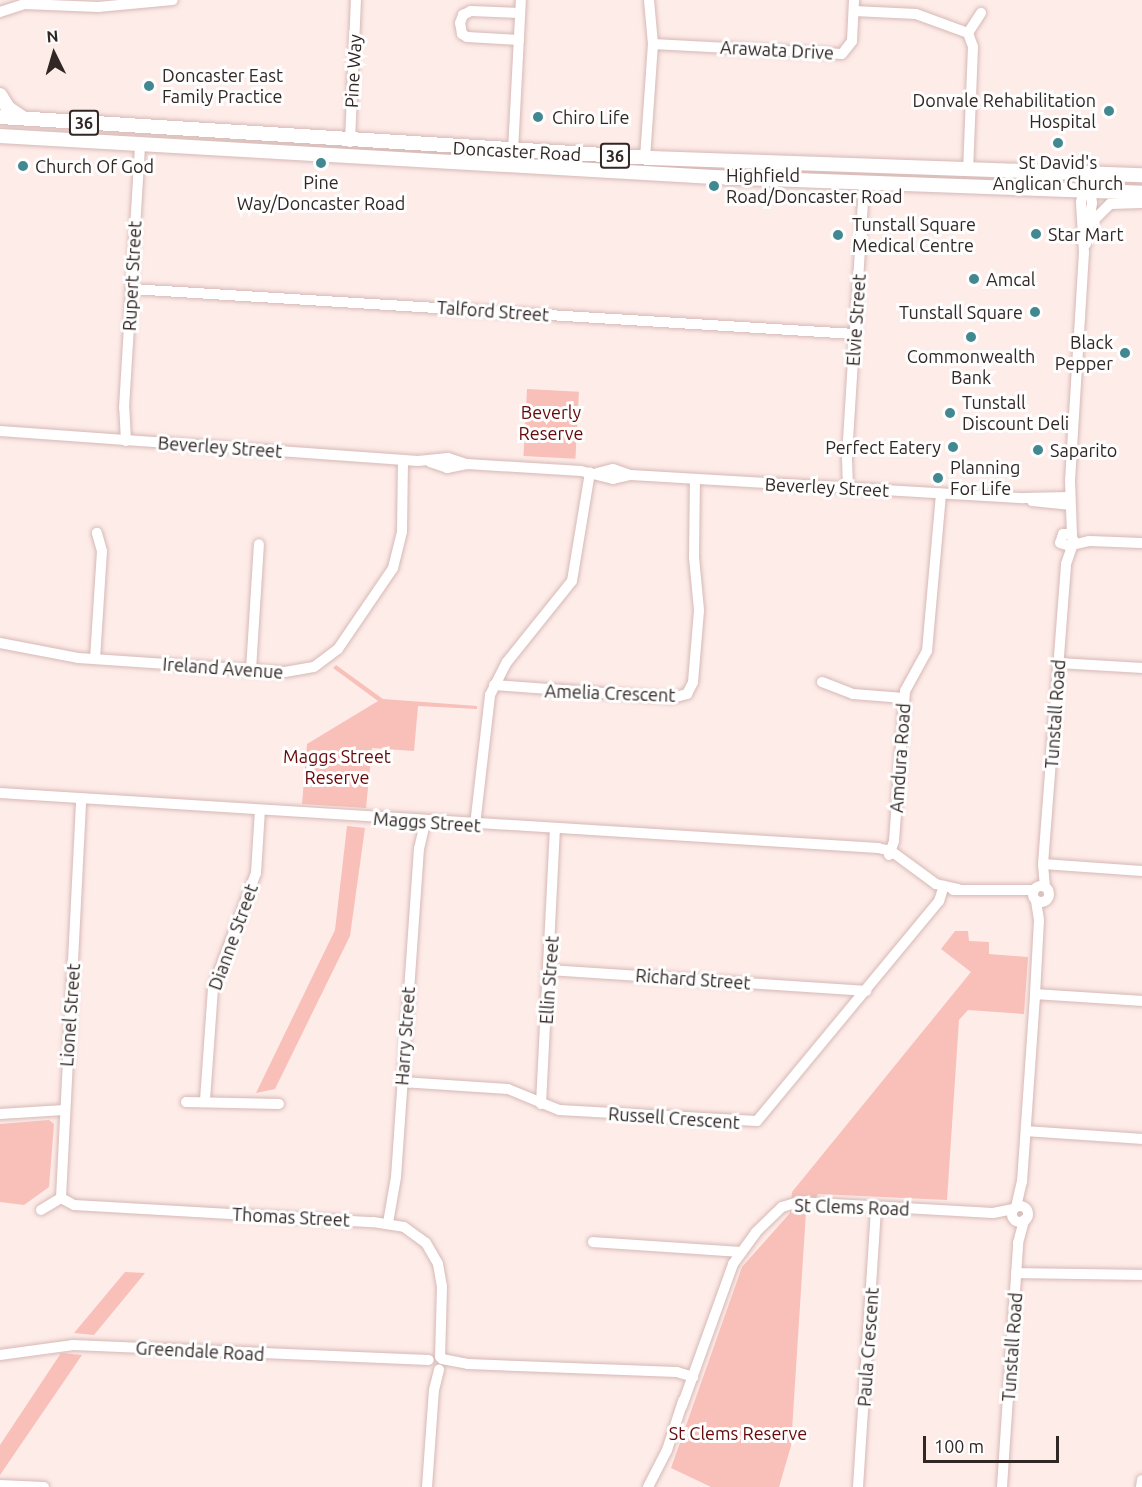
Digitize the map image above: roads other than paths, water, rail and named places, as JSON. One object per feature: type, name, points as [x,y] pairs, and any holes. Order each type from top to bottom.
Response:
[{"type":"main road","points":[[0,95],[8,108],[24,119]]},
{"type":"main road","name":"Doncaster Road","points":[[0,117],[350,141],[648,158],[968,171],[1142,175]]},
{"type":"main road","name":"Doncaster Road","points":[[0,136],[864,184],[1142,193]]},
{"type":"main road","points":[[647,173],[648,158]]},
{"type":"street","points":[[12,0],[24,4],[98,7],[173,0]]},
{"type":"street","name":"Pine Way","points":[[350,141],[356,0]]},
{"type":"street","points":[[513,151],[521,0]]},
{"type":"street","points":[[648,158],[653,44],[649,0]]},
{"type":"street","points":[[0,12],[24,4]]},
{"type":"street","points":[[854,6],[916,14],[968,33]]},
{"type":"street","name":"Arawata Drive","points":[[653,44],[842,54],[852,41],[854,6]]},
{"type":"street","points":[[519,40],[468,37],[462,34],[460,23],[463,15],[471,11],[520,14]]},
{"type":"street","points":[[968,33],[981,13]]},
{"type":"street","points":[[968,33],[973,47],[968,171]]},
{"type":"street","name":"Rupert Street","points":[[122,441],[140,144]]},
{"type":"street","name":"Tunstall Road","points":[[1002,1487],[1017,1270],[1018,1214],[1035,994],[1039,894],[1069,540],[1088,173]]},
{"type":"street","name":"Elvie Street","points":[[845,488],[864,184]]},
{"type":"street","name":"Tunstall Road","points":[[1084,253],[1091,224],[1087,191]]},
{"type":"street","points":[[1091,224],[1110,204],[1142,202]]},
{"type":"street","name":"Talford Street","points":[[131,289],[855,334]]},
{"type":"street","name":"Beverley Street","points":[[4,433],[407,460],[429,462],[447,468],[467,464],[589,472],[613,479],[631,475],[1023,498],[1069,506]]},
{"type":"street","name":"Ireland Avenue","points":[[0,643],[95,659],[251,670],[300,672],[320,664],[338,649],[393,568],[400,547],[407,460]]},
{"type":"street","points":[[478,826],[488,703],[494,685],[507,662],[572,581],[580,554],[584,500],[589,472]]},
{"type":"street","name":"Amelia Crescent","points":[[494,685],[672,698],[687,694],[693,682],[699,610],[694,557],[698,479]]},
{"type":"street","name":"Amdura Road","points":[[892,854],[904,698],[927,651],[938,494]]},
{"type":"street","points":[[95,659],[102,551],[97,533]]},
{"type":"street","points":[[1069,540],[1142,543]]},
{"type":"street","points":[[251,670],[259,544]]},
{"type":"street","points":[[1059,663],[1142,668]]},
{"type":"street","points":[[822,682],[853,694],[904,698]]},
{"type":"street","name":"Maggs Street","points":[[0,793],[892,854]]},
{"type":"street","name":"Lionel Street","points":[[61,1198],[64,1110],[84,798]]},
{"type":"street","name":"Dianne Street","points":[[205,1100],[213,988],[256,873],[260,810]]},
{"type":"street","name":"Harry Street","points":[[388,1223],[396,1177],[421,822]]},
{"type":"street","name":"Ellin Street","points":[[541,1104],[559,831]]},
{"type":"street","points":[[892,854],[913,869],[928,885],[1039,894]]},
{"type":"street","points":[[1043,864],[1142,871]]},
{"type":"street","name":"Russell Crescent","points":[[402,1082],[508,1089],[541,1104],[566,1111],[756,1121],[864,995],[944,888]]},
{"type":"street","name":"Richard Street","points":[[550,970],[837,988],[864,995]]},
{"type":"street","points":[[1035,994],[1142,1001]]},
{"type":"street","points":[[186,1102],[205,1100],[279,1104]]},
{"type":"street","points":[[0,1114],[64,1110]]},
{"type":"street","points":[[1026,1131],[1142,1139]]},
{"type":"street","points":[[41,1210],[61,1198]]},
{"type":"street","name":"Thomas Street","points":[[61,1198],[74,1205],[388,1223],[412,1231],[435,1256],[442,1279],[427,1487]]},
{"type":"street","name":"St Clems Road","points":[[648,1487],[665,1455],[682,1406],[689,1377],[698,1360],[740,1252],[786,1205],[1018,1214]]},
{"type":"street","name":"Paula Crescent","points":[[858,1487],[876,1207]]},
{"type":"street","points":[[593,1242],[740,1252]]},
{"type":"street","points":[[1017,1270],[1142,1275]]},
{"type":"street","name":"Greendale Road","points":[[0,1355],[73,1345],[689,1377]]},
{"type":"street","points":[[1142,1480],[1142,1487]]},
{"type":"street","points":[[0,1485],[44,1487]]},
{"type":"place","name":"Doncaster East Family Practice","points":[[149,86]]},
{"type":"place","name":"Donvale Rehabilitation Hospital","points":[[1109,111]]},
{"type":"place","name":"Chiro Life","points":[[538,117]]},
{"type":"place","name":"St David's Anglican Church","points":[[1058,143]]},
{"type":"place","name":"Pine Way/Doncaster Road","points":[[321,163]]},
{"type":"place","name":"Church Of God","points":[[23,166]]},
{"type":"place","name":"Highfield Road/Doncaster Road","points":[[714,186]]},
{"type":"place","name":"Star Mart","points":[[1036,234]]},
{"type":"place","name":"Tunstall Square Medical Centre","points":[[838,235]]},
{"type":"place","name":"Amcal","points":[[974,279]]},
{"type":"place","name":"Tunstall Square","points":[[1035,312]]},
{"type":"place","name":"Commonwealth Bank","points":[[971,337]]},
{"type":"place","name":"Black Pepper","points":[[1125,353]]},
{"type":"place","name":"Tunstall Discount Deli","points":[[950,413]]},
{"type":"place","name":"Perfect Eatery","points":[[953,447]]},
{"type":"place","name":"Saparito","points":[[1038,450]]},
{"type":"place","name":"Planning For Life","points":[[938,478]]},
{"type":"park label","name":"Beverly Reserve","points":[[551,423]]},
{"type":"park label","name":"Maggs Street Reserve","points":[[337,768]]},
{"type":"park label","name":"St Clems Reserve","points":[[738,1433]]}]
